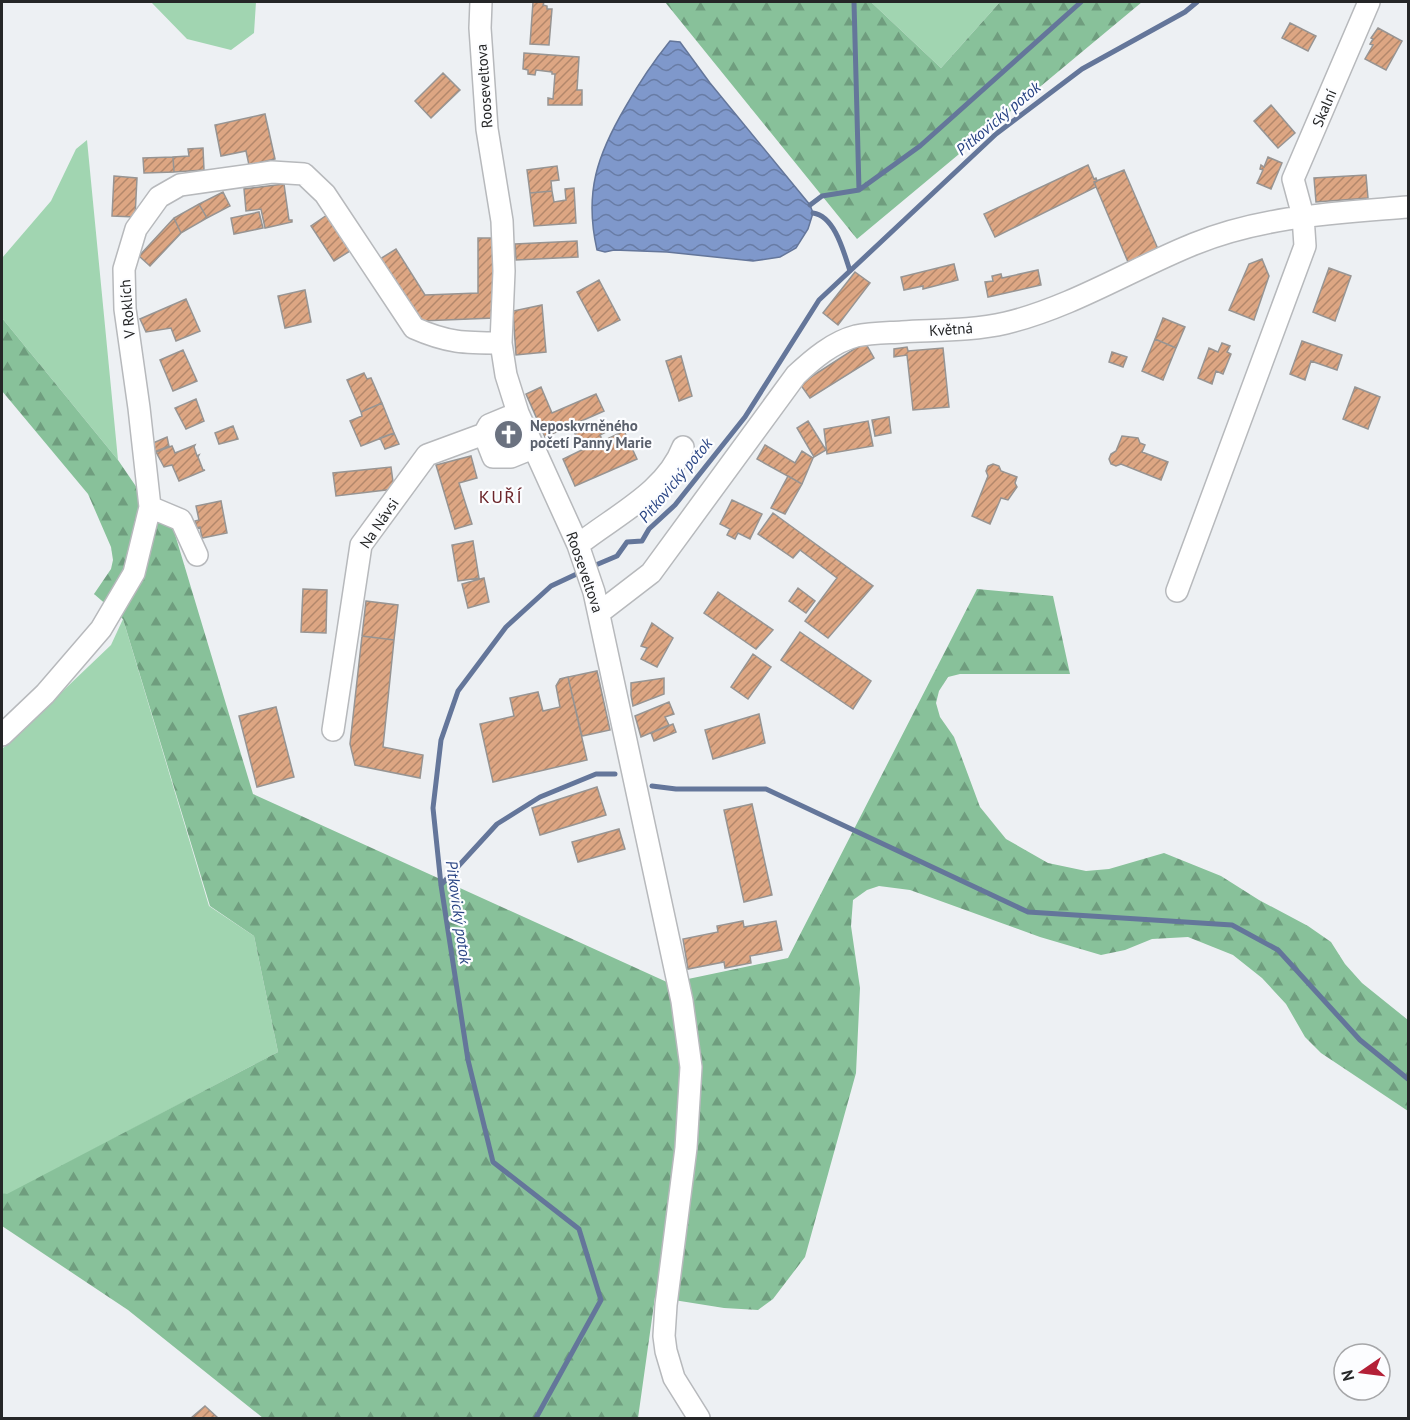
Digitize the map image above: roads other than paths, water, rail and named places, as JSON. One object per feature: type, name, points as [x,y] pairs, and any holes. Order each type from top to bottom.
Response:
[{"type":"street","name":"Rooseveltova","points":[[481,2],[480,28],[487,129],[502,221],[504,271],[501,343],[506,375],[518,413],[580,551],[594,592],[682,1002],[691,1067],[686,1148],[664,1336],[670,1365],[680,1390],[699,1419]]},
{"type":"street","name":"Skalní","points":[[1177,591],[1305,246],[1303,216],[1293,179],[1369,2]]},
{"type":"street","name":"V Roklích","points":[[2,735],[45,694],[101,629],[134,573],[150,507],[125,309],[124,269],[136,229],[159,197],[180,185],[272,172],[304,174],[325,194],[414,327],[437,338],[463,343],[501,343]]},
{"type":"street","name":"Květná","points":[[599,614],[651,573],[796,375],[815,357],[854,337],[873,333],[965,329],[1005,323],[1052,308],[1196,243],[1270,221],[1408,207]]},
{"type":"street","name":"Na Návsi","points":[[333,730],[361,545],[427,455],[484,434],[489,424],[518,413]]},
{"type":"street","points":[[484,434],[493,457],[511,457],[534,448]]},
{"type":"street","points":[[580,551],[649,493],[677,464],[683,447]]},
{"type":"street","points":[[150,507],[181,519],[197,555]]},
{"type":"water","points":[[670,41],[680,42],[710,83],[810,205],[813,213],[808,229],[796,248],[780,257],[753,261],[667,252],[597,250],[592,210],[593,192],[601,158],[607,141],[631,97]]},
{"type":"waterway","points":[[854,2],[859,190]]},
{"type":"waterway","points":[[810,205],[822,196],[859,190],[920,146],[1081,2]]},
{"type":"waterway","name":"Pitkovický potok","points":[[591,567],[617,556],[627,542],[642,541],[649,529],[675,505],[745,417],[819,300],[996,134],[1082,69],[1185,12],[1197,2]]},
{"type":"waterway","points":[[813,213],[821,216],[833,228],[850,271]]},
{"type":"waterway","name":"Pitkovický potok","points":[[536,1418],[601,1300],[579,1229],[493,1162],[468,1060],[441,885],[433,808],[441,740],[458,691],[506,627],[551,586],[583,571]]},
{"type":"waterway","points":[[441,885],[497,824],[540,797],[596,774],[615,774]]},
{"type":"waterway","points":[[652,786],[676,789],[766,789],[1028,912],[1232,925],[1278,950],[1360,1040],[1408,1079]]},
{"type":"place","name":"Neposkvrněného početí Panny Marie","points":[[509,434]]},
{"type":"district","name":"KUŘÍ","points":[[501,496]]}]
